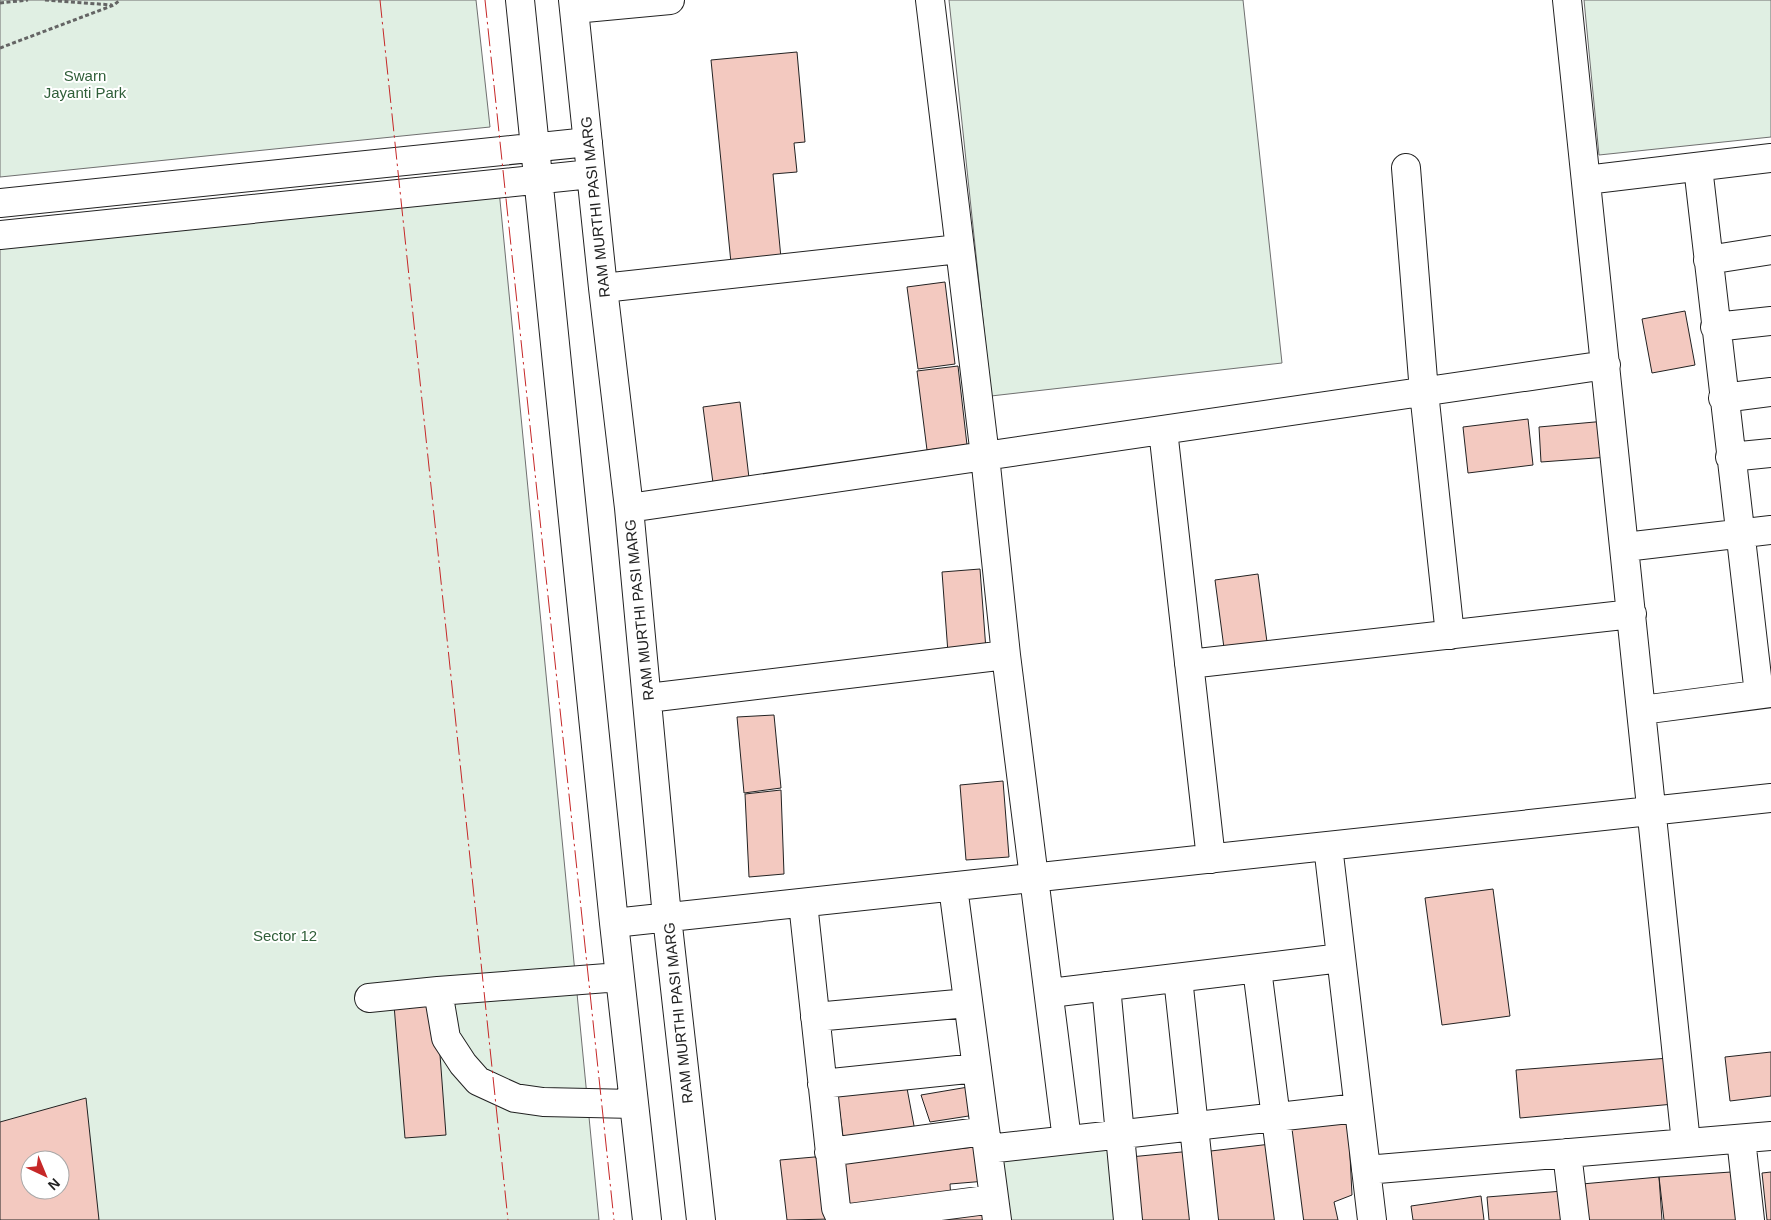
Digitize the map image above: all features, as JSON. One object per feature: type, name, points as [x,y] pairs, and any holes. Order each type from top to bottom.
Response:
[{"type":"street","points":[[520,0],[614,923],[647,1220]]},
{"type":"street","points":[[573,4],[670,0]]},
{"type":"street","points":[[930,0],[1006,655],[1036,877],[1067,1140]]},
{"type":"street","points":[[1567,0],[1653,811],[1686,1143]]},
{"type":"street","name":"RAM MURTHI PASI MARG","points":[[573,4],[603,288],[629,508],[667,917],[701,1220]]},
{"type":"street","points":[[0,203],[588,142]]},
{"type":"street","points":[[1586,180],[1771,158]]},
{"type":"street","points":[[1642,710],[1765,694],[1739,534],[1698,167]]},
{"type":"street","points":[[1406,168],[1424,392],[1450,635]]},
{"type":"street","points":[[0,235],[591,174]]},
{"type":"street","points":[[603,288],[960,249]]},
{"type":"street","points":[[1708,260],[1771,250]]},
{"type":"street","points":[[1716,327],[1771,321]]},
{"type":"street","points":[[629,508],[1606,365]]},
{"type":"street","points":[[1723,398],[1771,392]]},
{"type":"street","points":[[1163,430],[1211,859]]},
{"type":"street","points":[[1730,457],[1771,453]]},
{"type":"street","points":[[1625,547],[1771,530]]},
{"type":"street","points":[[1190,664],[1632,614]]},
{"type":"street","points":[[648,698],[1006,655]]},
{"type":"street","points":[[614,923],[1771,798]]},
{"type":"street","points":[[1328,846],[1372,1220]]},
{"type":"street","points":[[802,902],[836,1208],[841,1219],[996,1210],[952,887]]},
{"type":"street","points":[[1050,993],[1341,958]]},
{"type":"street","points":[[1257,969],[1289,1220]]},
{"type":"street","points":[[369,998],[620,977]]},
{"type":"street","points":[[1178,978],[1204,1220]]},
{"type":"street","points":[[1106,986],[1128,1220]]},
{"type":"street","points":[[438,991],[446,1038],[463,1064],[478,1081],[515,1098],[543,1102],[634,1104]]},
{"type":"street","points":[[815,1017],[968,1003]]},
{"type":"street","points":[[822,1084],[977,1068]]},
{"type":"street","points":[[830,1152],[986,1140],[1067,1140],[1358,1108]]},
{"type":"street","points":[[1366,1170],[1771,1136]]},
{"type":"street","points":[[1741,1139],[1750,1220]]},
{"type":"street","points":[[1567,1153],[1575,1220]]},
{"type":"path","points":[[0,3],[28,0]]},
{"type":"path","points":[[45,0],[114,5]]},
{"type":"path","points":[[0,48],[114,5],[120,0]]},
{"type":"green space","name":"Swarn Jayanti Park","points":[[0,0],[476,0],[490,127],[0,177]]},
{"type":"green space","points":[[949,0],[1243,0],[1282,363],[991,396]]},
{"type":"green space","points":[[1584,0],[1771,0],[1771,137],[1599,155]]},
{"type":"green space","name":"Sector 12","points":[[499,190],[599,1220],[0,1220],[0,244]]},
{"type":"green space","points":[[1113,1142],[1122,1220],[1001,1220],[993,1157]]},
{"type":"building","points":[[797,52],[805,142],[794,143],[797,172],[773,174],[781,258],[731,263],[711,60]]},
{"type":"building","points":[[945,282],[955,364],[918,369],[907,287]]},
{"type":"building","points":[[1685,311],[1695,365],[1652,373],[1642,319]]},
{"type":"building","points":[[958,366],[967,445],[927,450],[917,371]]},
{"type":"building","points":[[740,402],[749,478],[713,483],[703,407]]},
{"type":"building","points":[[1528,419],[1533,465],[1468,473],[1463,427]]},
{"type":"building","points":[[1606,421],[1609,457],[1541,462],[1539,427]]},
{"type":"building","points":[[980,569],[986,650],[948,653],[942,572]]},
{"type":"building","points":[[1258,574],[1267,642],[1224,648],[1215,580]]},
{"type":"building","points":[[774,715],[781,788],[744,793],[737,717]]},
{"type":"building","points":[[1003,781],[1009,857],[966,860],[960,785]]},
{"type":"building","points":[[781,790],[784,874],[749,877],[745,794]]},
{"type":"building","points":[[1493,889],[1510,1016],[1442,1025],[1425,898]]},
{"type":"building","points":[[436,1001],[446,1135],[405,1138],[394,1005]]},
{"type":"building","points":[[1771,1052],[1771,1096],[1730,1101],[1725,1057]]},
{"type":"building","points":[[1669,1058],[1674,1104],[1520,1118],[1516,1070]]},
{"type":"building","points":[[906,1083],[915,1131],[844,1144],[837,1092]]},
{"type":"building","points":[[974,1086],[975,1115],[930,1122],[921,1095]]},
{"type":"building","points":[[86,1098],[99,1220],[0,1220],[0,1122]]},
{"type":"building","points":[[1348,1116],[1352,1195],[1334,1202],[1338,1220],[1294,1220],[1281,1127]]},
{"type":"building","points":[[1271,1144],[1284,1220],[1208,1220],[1202,1152]]},
{"type":"building","points":[[983,1146],[986,1181],[950,1184],[951,1201],[846,1213],[843,1162]]},
{"type":"building","points":[[1192,1151],[1200,1220],[1136,1220],[1130,1157]]},
{"type":"building","points":[[826,1156],[831,1219],[787,1220],[780,1160]]},
{"type":"building","points":[[1731,1172],[1736,1220],[1664,1220],[1659,1177]]},
{"type":"building","points":[[1771,1172],[1771,1220],[1767,1220],[1762,1173]]},
{"type":"building","points":[[1659,1177],[1662,1220],[1586,1220],[1582,1184]]},
{"type":"building","points":[[1563,1191],[1566,1220],[1489,1220],[1487,1197]]},
{"type":"building","points":[[1481,1196],[1484,1220],[1413,1220],[1411,1206]]},
{"type":"building","points":[[989,1211],[991,1220],[930,1220]]},
{"type":"power","points":[[380,0],[508,1220]]},
{"type":"power","points":[[485,0],[614,1220]]}]
